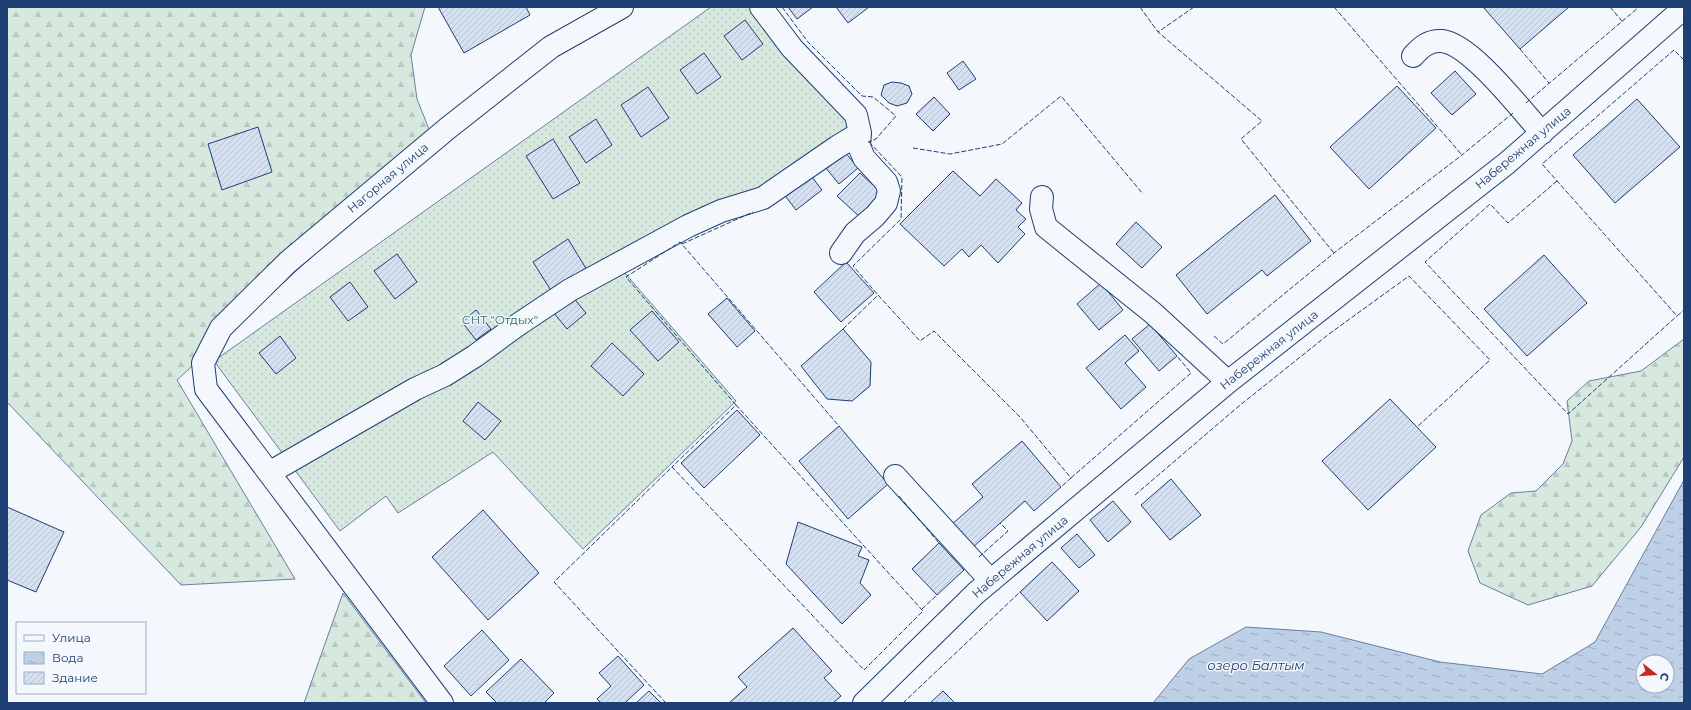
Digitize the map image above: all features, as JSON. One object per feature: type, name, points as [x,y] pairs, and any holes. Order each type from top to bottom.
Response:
[{"type":"street","name":"Нагорная улица","points":[[270,473],[206,389],[203,363],[220,328],[288,262],[448,128],[551,47],[622,7]]},
{"type":"street","points":[[761,7],[792,48],[856,115],[860,133],[859,146],[864,158],[886,182],[889,191],[886,203],[875,216],[855,234],[841,253]]},
{"type":"street","name":"Набережная улица","points":[[864,703],[990,581],[1228,382],[1508,163],[1684,8]]},
{"type":"street","points":[[1413,56],[1423,45],[1442,41],[1458,47],[1478,62],[1495,79],[1542,133]]},
{"type":"street","points":[[442,703],[270,473],[415,389],[445,375],[570,290],[688,226],[720,211],[763,198],[860,133]]},
{"type":"street","points":[[1042,197],[1041,209],[1046,228],[1153,313],[1228,382]]},
{"type":"street","points":[[895,476],[990,581]]},
{"type":"green space","points":[[7,7],[425,7],[411,55],[417,99],[435,144],[177,380],[295,579],[181,585],[7,402]]},
{"type":"green space","name":"СНТ \"Отдых\"","points":[[711,7],[752,7],[851,125],[831,140],[837,147],[686,233],[624,272],[736,401],[583,549],[493,452],[398,513],[386,496],[340,531],[214,361]]},
{"type":"green space","points":[[1684,339],[1684,457],[1641,527],[1592,586],[1528,605],[1480,583],[1468,551],[1481,515],[1511,493],[1536,491],[1563,464],[1572,441],[1567,401],[1589,381],[1641,371]]},
{"type":"green space","points":[[343,593],[426,703],[304,703]]},
{"type":"water","name":"озеро Балтым","points":[[1684,480],[1684,703],[1153,703],[1189,659],[1246,627],[1321,632],[1440,662],[1542,674],[1595,642]]},
{"type":"building","points":[[438,7],[526,7],[530,15],[464,53]]},
{"type":"building","points":[[788,7],[813,7],[797,19]]},
{"type":"building","points":[[836,7],[869,7],[848,23]]},
{"type":"building","points":[[1483,7],[1569,7],[1520,49]]},
{"type":"building","points":[[745,20],[763,44],[742,60],[724,36]]},
{"type":"building","points":[[704,53],[721,77],[697,94],[680,70]]},
{"type":"building","points":[[963,61],[976,79],[959,90],[947,73]]},
{"type":"building","points":[[1455,71],[1476,94],[1452,115],[1431,93]]},
{"type":"building","points":[[892,82],[909,86],[912,94],[907,103],[897,106],[889,103],[881,95],[884,85]]},
{"type":"building","points":[[1397,86],[1436,128],[1369,189],[1330,147]]},
{"type":"building","points":[[648,87],[669,118],[641,137],[621,105]]},
{"type":"building","points":[[934,97],[950,114],[933,131],[916,114]]},
{"type":"building","points":[[1637,99],[1680,147],[1615,203],[1573,155]]},
{"type":"building","points":[[596,119],[612,145],[586,163],[569,137]]},
{"type":"building","points":[[258,127],[272,172],[222,190],[208,144]]},
{"type":"building","points":[[553,139],[580,183],[553,199],[526,156]]},
{"type":"building","points":[[845,152],[858,168],[839,184],[825,167]]},
{"type":"building","points":[[953,171],[980,196],[996,179],[1022,203],[1016,210],[1026,219],[1018,227],[1025,234],[998,263],[981,245],[969,257],[962,249],[944,266],[900,224]]},
{"type":"building","points":[[860,173],[884,195],[862,219],[837,196]]},
{"type":"building","points":[[812,177],[822,190],[796,210],[783,193]]},
{"type":"building","points":[[1275,195],[1311,241],[1267,276],[1262,270],[1207,314],[1176,275]]},
{"type":"building","points":[[1136,222],[1162,247],[1142,268],[1116,244]]},
{"type":"building","points":[[568,239],[587,270],[552,292],[533,262]]},
{"type":"building","points":[[397,254],[417,282],[395,299],[374,271]]},
{"type":"building","points":[[1544,255],[1587,303],[1527,356],[1484,309]]},
{"type":"building","points":[[846,262],[874,293],[841,322],[814,292]]},
{"type":"building","points":[[350,282],[368,307],[348,321],[330,297]]},
{"type":"building","points":[[1101,283],[1123,310],[1099,330],[1077,304]]},
{"type":"building","points":[[572,296],[586,313],[567,329],[553,312]]},
{"type":"building","points":[[727,298],[755,331],[737,347],[708,314]]},
{"type":"building","points":[[476,310],[491,329],[476,340],[462,322]]},
{"type":"building","points":[[652,311],[679,342],[658,361],[630,330]]},
{"type":"building","points":[[1150,324],[1177,356],[1159,371],[1132,339]]},
{"type":"building","points":[[843,329],[871,362],[870,386],[852,401],[827,399],[801,366]]},
{"type":"building","points":[[1125,335],[1139,351],[1125,363],[1146,387],[1121,409],[1086,368]]},
{"type":"building","points":[[280,336],[296,358],[276,374],[259,353]]},
{"type":"building","points":[[612,343],[644,374],[623,396],[591,366]]},
{"type":"building","points":[[1390,399],[1436,447],[1368,510],[1322,461]]},
{"type":"building","points":[[478,402],[501,421],[485,440],[463,421]]},
{"type":"building","points":[[737,410],[760,435],[704,488],[681,463]]},
{"type":"building","points":[[839,426],[888,484],[848,519],[799,461]]},
{"type":"building","points":[[1022,441],[1061,487],[1034,511],[1025,501],[972,548],[951,525],[983,497],[972,484]]},
{"type":"building","points":[[1171,479],[1201,515],[1170,540],[1141,505]]},
{"type":"building","points":[[1113,501],[1131,522],[1108,542],[1090,520]]},
{"type":"building","points":[[7,507],[64,532],[36,592],[7,580]]},
{"type":"building","points":[[483,510],[539,573],[488,620],[432,557]]},
{"type":"building","points":[[798,522],[862,547],[858,556],[869,560],[860,583],[871,595],[842,624],[786,564]]},
{"type":"building","points":[[1077,534],[1095,555],[1079,568],[1061,548]]},
{"type":"building","points":[[939,543],[964,570],[937,595],[912,569]]},
{"type":"building","points":[[1052,562],[1079,591],[1047,621],[1020,592]]},
{"type":"building","points":[[793,628],[832,671],[824,678],[841,696],[833,703],[729,703],[747,687],[738,677]]},
{"type":"building","points":[[482,630],[509,660],[471,696],[444,666]]},
{"type":"building","points":[[618,656],[644,685],[625,703],[601,703],[597,699],[611,686],[599,673]]},
{"type":"building","points":[[521,659],[554,693],[544,703],[497,703],[486,692]]},
{"type":"building","points":[[649,691],[661,703],[636,703]]},
{"type":"building","points":[[943,691],[955,703],[930,703]]},
{"type":"fence","points":[[782,7],[808,42],[862,96],[873,97],[896,116],[876,139],[868,142]]},
{"type":"fence","points":[[1140,7],[1158,32]]},
{"type":"fence","points":[[1194,7],[1158,32],[1262,121],[1241,139],[1334,253]]},
{"type":"fence","points":[[1334,7],[1462,155]]},
{"type":"fence","points":[[1610,7],[1622,21]]},
{"type":"fence","points":[[1526,103],[1639,7]]},
{"type":"fence","points":[[1520,49],[1549,83]]},
{"type":"fence","points":[[1684,60],[1674,50],[1542,164],[1677,316],[1684,310]]},
{"type":"fence","points":[[913,148],[950,154],[1002,144],[1061,96],[1143,194]]},
{"type":"fence","points":[[1214,336],[1223,344],[1334,253],[1462,155],[1513,113]]},
{"type":"fence","points":[[869,142],[902,177],[901,219],[853,266],[878,295]]},
{"type":"fence","points":[[1557,181],[1508,223],[1490,204],[1425,262],[1568,414],[1677,316]]},
{"type":"fence","points":[[682,244],[753,212]]},
{"type":"fence","points":[[736,405],[626,277],[680,242],[839,426]]},
{"type":"fence","points":[[1135,495],[1239,406],[1329,334],[1409,276],[1490,360],[1417,427]]},
{"type":"fence","points":[[843,329],[878,295],[920,341],[934,331],[1020,417],[1071,478],[1061,487]]},
{"type":"fence","points":[[1071,478],[1191,373],[1177,356]]},
{"type":"fence","points":[[666,703],[554,582],[672,467],[864,670],[923,611],[736,405],[672,467]]},
{"type":"fence","points":[[899,496],[939,543]]},
{"type":"fence","points":[[979,557],[1008,531],[1000,523]]},
{"type":"fence","points":[[903,703],[1020,592]]},
{"type":"fence","points":[[922,609],[937,595]]}]
